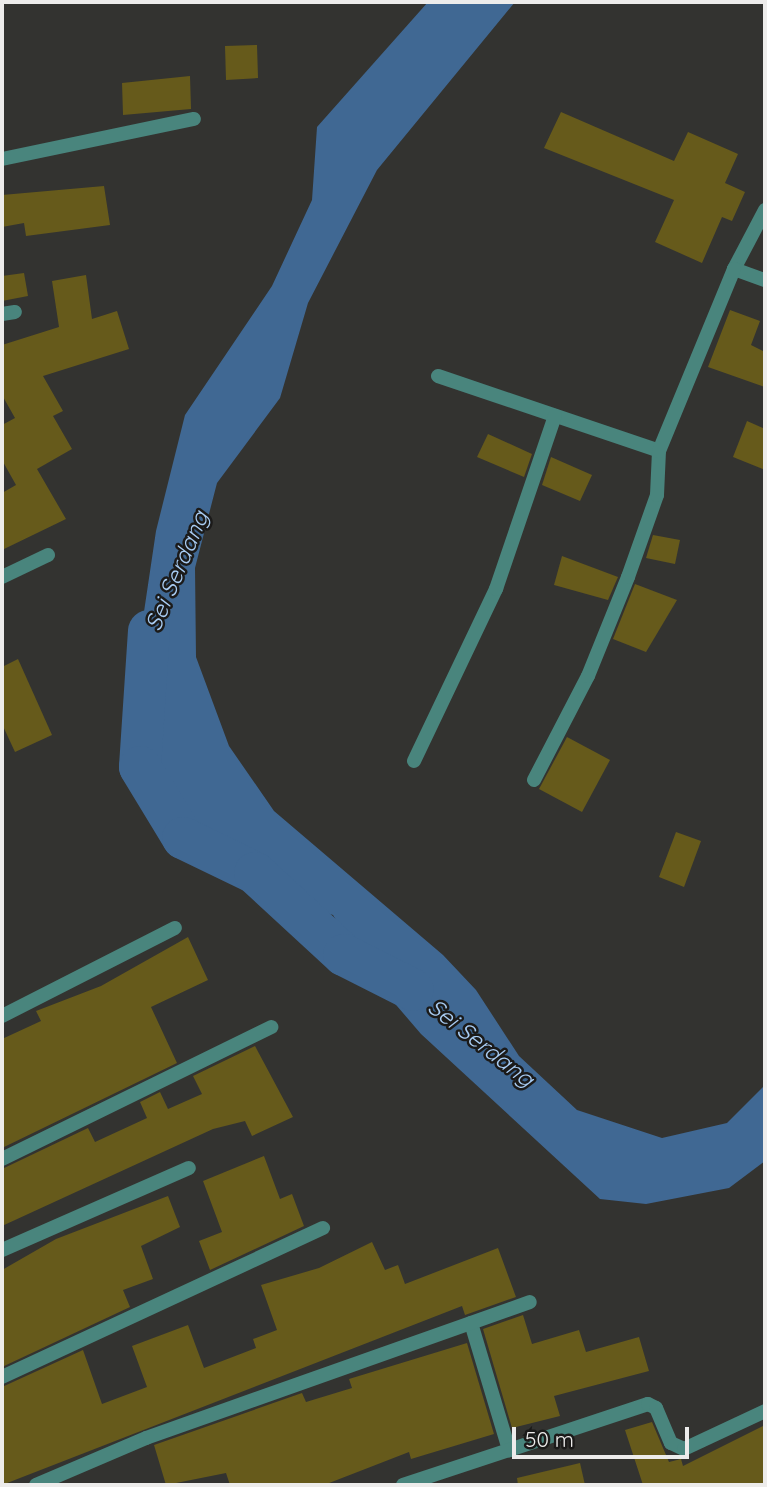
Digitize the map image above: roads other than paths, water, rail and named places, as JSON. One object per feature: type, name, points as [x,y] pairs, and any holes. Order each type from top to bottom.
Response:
[{"type":"street","points":[[2,159],[194,120]]},
{"type":"street","points":[[534,780],[588,676],[628,577],[657,495],[659,451],[734,269],[765,210]]},
{"type":"street","points":[[734,269],[765,279]]},
{"type":"street","points":[[438,376],[659,451]]},
{"type":"street","points":[[414,761],[496,589],[555,416]]},
{"type":"street","points":[[2,577],[48,555]]},
{"type":"street","points":[[2,1016],[175,928]]},
{"type":"street","points":[[2,1159],[271,1027]]},
{"type":"street","points":[[2,1250],[189,1168]]},
{"type":"street","points":[[2,1377],[323,1228]]},
{"type":"street","points":[[36,1485],[146,1438],[530,1302]]},
{"type":"street","points":[[471,1323],[509,1450]]},
{"type":"street","points":[[403,1485],[648,1404],[656,1408],[671,1443],[684,1449],[765,1411]]},
{"type":"water","points":[[428,2],[515,2],[377,170],[308,303],[280,398],[217,483],[195,568],[196,657],[229,746],[274,811],[443,955],[476,990],[519,1056],[577,1110],[662,1138],[727,1123],[765,1085],[765,1161],[729,1188],[646,1204],[600,1199],[421,1034],[367,971],[333,915],[244,886],[186,823],[150,746],[138,652],[156,531],[185,415],[272,286],[312,200],[317,127]]},
{"type":"waterway","name":"Sei Serdang","points":[[149,631],[140,767],[183,838],[255,873],[344,955],[413,990]]}]
